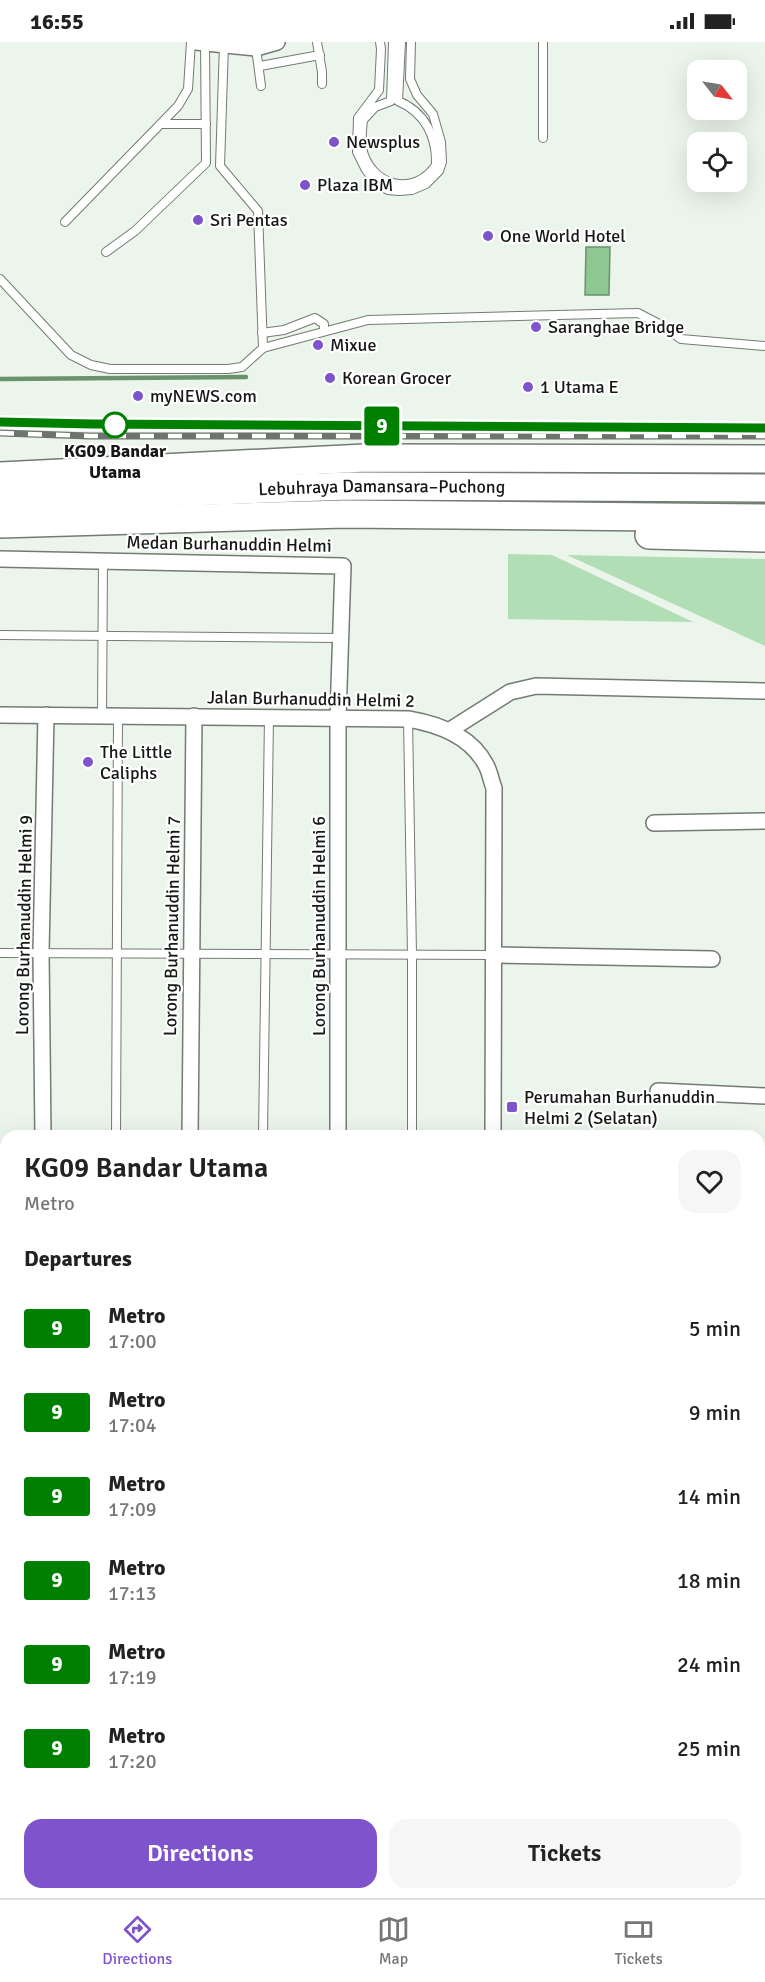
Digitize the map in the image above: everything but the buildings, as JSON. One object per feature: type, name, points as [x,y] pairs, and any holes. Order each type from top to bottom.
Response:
[{"type":"highway","points":[[0,476],[365,458],[765,459]]},
{"type":"highway","name":"Lebuhraya Damansara–Puchong","points":[[0,499],[349,486],[765,488]]},
{"type":"highway","points":[[0,491],[28,499]]},
{"type":"highway","name":"Lebuhraya Damansara–Puchong","points":[[0,524],[344,514],[765,518]]},
{"type":"highway","points":[[124,522],[208,532],[426,530],[765,538]]},
{"type":"street","points":[[196,42],[256,48],[277,42]]},
{"type":"street","name":"Medan Burhanuddin Helmi","points":[[0,559],[343,566],[338,717]]},
{"type":"street","points":[[450,730],[510,692],[536,686],[765,692]]},
{"type":"street","name":"Jalan Burhanuddin Helmi 2","points":[[0,715],[408,719],[430,722],[450,730],[471,747],[486,765],[494,788],[493,1130]]},
{"type":"street","name":"Lorong Burhanuddin Helmi 9","points":[[43,1130],[41,952],[46,716]]},
{"type":"street","name":"Lorong Burhanuddin Helmi 7","points":[[190,1130],[194,716]]},
{"type":"street","name":"Lorong Burhanuddin Helmi 6","points":[[338,717],[338,1130]]},
{"type":"street","points":[[654,823],[765,821]]},
{"type":"street","points":[[493,955],[712,959]]},
{"type":"street","points":[[658,1092],[765,1096]]},
{"type":"lane","points":[[65,222],[178,106],[188,88],[191,42]]},
{"type":"lane","points":[[106,252],[135,231],[206,163],[205,42]]},
{"type":"lane","points":[[317,42],[322,84]]},
{"type":"lane","points":[[380,42],[379,90],[358,118],[357,152],[366,170],[378,185],[388,190],[399,191],[412,190],[426,184],[439,171],[442,162],[441,142],[433,114],[417,95],[410,79],[411,42]]},
{"type":"lane","points":[[393,42],[391,101],[375,107],[363,120],[362,149],[381,179],[398,185],[422,179],[436,165],[435,140],[424,121],[398,101],[401,42]]},
{"type":"lane","points":[[543,42],[543,138]]},
{"type":"lane","points":[[224,44],[220,166],[258,211],[263,348]]},
{"type":"lane","points":[[256,48],[261,86]]},
{"type":"lane","points":[[260,66],[320,55]]},
{"type":"lane","points":[[161,124],[206,124]]},
{"type":"lane","points":[[0,279],[71,354],[92,365],[110,369],[242,367],[263,348],[368,320],[638,314],[663,326],[681,339],[765,346]]},
{"type":"lane","points":[[262,333],[284,330],[315,318],[324,324],[324,331]]},
{"type":"lane","points":[[103,561],[117,954],[116,1130]]},
{"type":"lane","points":[[0,635],[340,638]]},
{"type":"lane","points":[[263,1130],[269,717]]},
{"type":"lane","points":[[408,719],[412,1130]]},
{"type":"lane","points":[[0,953],[493,955]]},
{"type":"shaded area","points":[[586,247],[610,247],[609,295],[585,295]]},
{"type":"shaded area","points":[[508,554],[552,555],[693,622],[508,619]]},
{"type":"shaded area","points":[[567,555],[765,559],[765,646]]},
{"type":"waterway","points":[[0,379],[246,377]]},
{"type":"railway","points":[[0,422],[708,427]]},
{"type":"railway","points":[[0,433],[90,436],[765,436]]},
{"type":"metro line","name":"9","points":[[0,422],[765,428]]},
{"type":"place","name":"Newsplus","points":[[334,142]]},
{"type":"place","name":"Plaza IBM","points":[[305,185]]},
{"type":"place","name":"Sri Pentas","points":[[198,220]]},
{"type":"place","name":"One World Hotel","points":[[488,236]]},
{"type":"place","name":"Saranghae Bridge","points":[[536,327]]},
{"type":"place","name":"Mixue","points":[[318,345]]},
{"type":"place","name":"Korean Grocer","points":[[330,378]]},
{"type":"place","name":"1 Utama E","points":[[528,387]]},
{"type":"place","name":"myNEWS.com","points":[[138,396]]},
{"type":"place","name":"KG09 Bandar Utama","points":[[115,425]]},
{"type":"place","name":"The Little Caliphs","points":[[88,762]]},
{"type":"place","name":"Perumahan Burhanuddin Helmi 2 (Selatan)","points":[[512,1107]]}]
